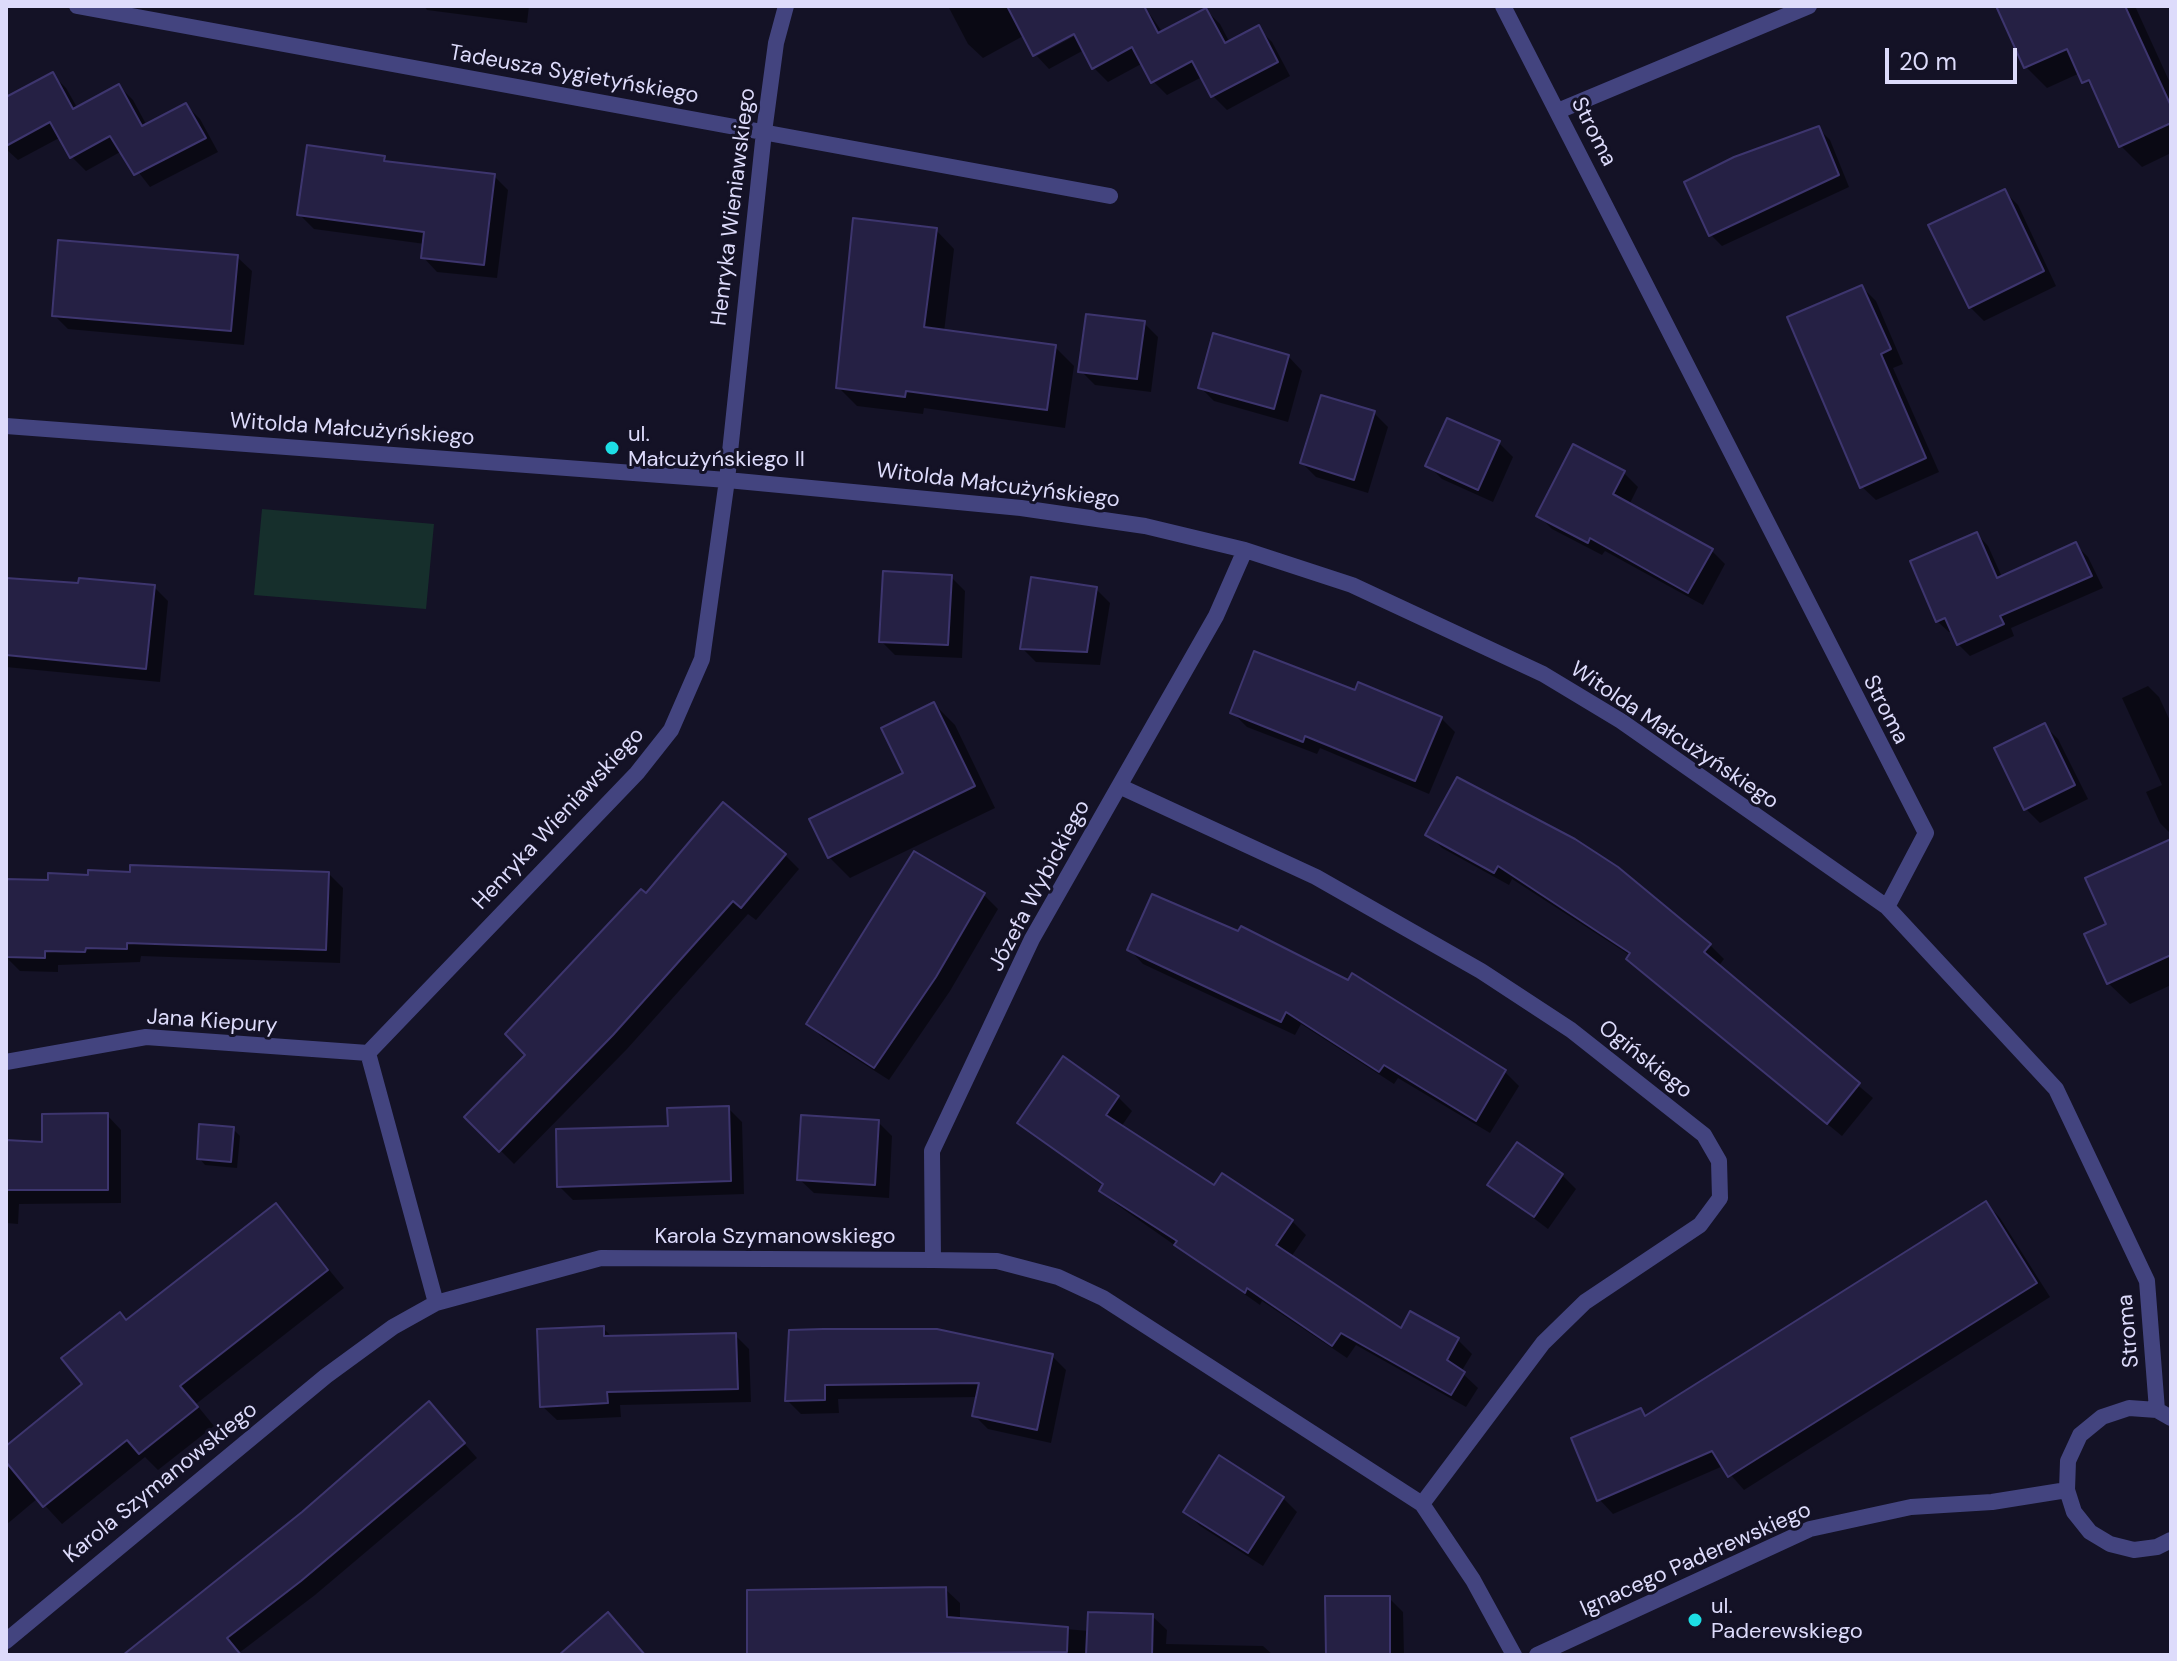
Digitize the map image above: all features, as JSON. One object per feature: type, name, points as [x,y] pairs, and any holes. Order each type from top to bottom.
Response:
[{"type":"street","name":"Tadeusza Sygietyńskiego","points":[[77,6],[1110,196]]},
{"type":"street","name":"Henryka Wieniawskiego","points":[[368,1053],[637,773],[671,730],[702,659],[727,480],[764,132],[776,43],[786,6]]},
{"type":"street","name":"Stroma","points":[[1503,6],[1885,759],[1926,833],[1887,907],[2056,1089],[2147,1281],[2164,1414]]},
{"type":"street","points":[[1558,111],[1809,6]]},
{"type":"street","name":"Witolda Małcużyńskiego","points":[[6,426],[727,480],[1021,508],[1145,526],[1245,550],[1352,585],[1543,674],[1621,721],[1887,907]]},
{"type":"street","name":"Józefa Wybickiego","points":[[933,1260],[932,1151],[1032,939],[1216,616],[1245,550]]},
{"type":"street","name":"Ogińskiego","points":[[1119,786],[1316,877],[1481,971],[1571,1030],[1693,1126],[1704,1135],[1719,1161],[1720,1198],[1700,1225],[1585,1302],[1543,1343],[1422,1504]]},
{"type":"street","name":"Jana Kiepury","points":[[6,1062],[146,1037],[368,1053]]},
{"type":"street","points":[[368,1053],[436,1303]]},
{"type":"street","name":"Karola Szymanowskiego","points":[[6,1641],[326,1376],[393,1327],[436,1303],[601,1258],[933,1260],[997,1261],[1058,1277],[1103,1298],[1422,1504],[1473,1580],[1514,1655]]},
{"type":"street","points":[[2164,1414],[2129,1408],[2102,1417],[2080,1435],[2068,1461],[2067,1490],[2074,1512],[2090,1532],[2110,1544],[2134,1550],[2171,1540]]},
{"type":"street","name":"Ignacego Paderewskiego","points":[[1537,1655],[1810,1529],[1911,1507],[1992,1502],[2067,1490]]},
{"type":"green space","points":[[262,509],[434,524],[426,609],[254,595]]},
{"type":"building","points":[[1007,6],[1144,6],[1158,33],[1206,8],[1225,43],[1259,25],[1278,62],[1211,97],[1192,61],[1151,83],[1132,47],[1092,69],[1074,34],[1033,56]]},
{"type":"building","points":[[1996,6],[2125,6],[2171,106],[2171,123],[2119,147],[2089,80],[2082,83],[2067,49],[2024,68]]},
{"type":"building","points":[[53,72],[73,109],[119,84],[142,126],[186,103],[206,138],[134,175],[110,136],[70,158],[50,122],[6,146],[6,97]]},
{"type":"building","points":[[1819,126],[1839,175],[1709,236],[1684,182],[1734,157]]},
{"type":"building","points":[[307,145],[385,156],[384,161],[495,174],[484,265],[421,258],[424,232],[297,215]]},
{"type":"building","points":[[2005,189],[2044,271],[1969,308],[1928,225]]},
{"type":"building","points":[[853,218],[937,228],[924,327],[1056,345],[1047,410],[906,391],[905,397],[836,388]]},
{"type":"building","points":[[58,240],[238,255],[231,331],[52,316]]},
{"type":"building","points":[[1862,285],[1891,349],[1881,354],[1926,458],[1860,488],[1787,317]]},
{"type":"building","points":[[1086,314],[1145,321],[1137,379],[1078,372]]},
{"type":"building","points":[[1213,333],[1289,355],[1274,409],[1198,388]]},
{"type":"building","points":[[1321,395],[1375,411],[1354,480],[1300,463]]},
{"type":"building","points":[[1447,418],[1500,441],[1478,490],[1425,466]]},
{"type":"building","points":[[1573,444],[1625,471],[1613,494],[1713,549],[1688,593],[1590,538],[1588,543],[1536,516]]},
{"type":"building","points":[[1977,532],[1997,578],[2076,542],[2092,576],[2000,616],[2004,624],[1957,645],[1945,618],[1936,622],[1910,561]]},
{"type":"building","points":[[883,571],[952,575],[948,645],[879,642]]},
{"type":"building","points":[[1031,577],[1097,587],[1087,652],[1020,649]]},
{"type":"building","points":[[6,578],[78,583],[79,578],[155,585],[146,669],[6,655]]},
{"type":"building","points":[[1254,651],[1355,690],[1358,682],[1442,717],[1415,781],[1305,736],[1303,742],[1230,713]]},
{"type":"building","points":[[934,702],[975,786],[828,858],[809,819],[903,773],[881,728]]},
{"type":"building","points":[[2045,723],[2075,785],[2024,810],[1994,748]]},
{"type":"building","points":[[1457,777],[1575,839],[1618,867],[1711,944],[1704,952],[1860,1083],[1827,1124],[1626,959],[1630,953],[1498,866],[1494,873],[1425,835]]},
{"type":"building","points":[[723,802],[786,854],[741,908],[733,901],[613,1035],[499,1152],[464,1117],[525,1055],[505,1034],[641,889],[646,893]]},
{"type":"building","points":[[2171,839],[2171,955],[2107,984],[2084,934],[2106,924],[2085,878]]},
{"type":"building","points":[[914,851],[985,893],[936,977],[874,1068],[806,1024]]},
{"type":"building","points":[[130,865],[329,872],[326,950],[127,943],[127,949],[86,948],[85,952],[45,951],[45,958],[6,957],[6,879],[48,880],[48,873],[88,875],[88,870],[130,872]]},
{"type":"building","points":[[1152,894],[1238,931],[1241,926],[1348,980],[1352,973],[1506,1070],[1476,1121],[1384,1065],[1379,1072],[1286,1012],[1281,1022],[1127,950]]},
{"type":"building","points":[[1063,1056],[1119,1096],[1106,1115],[1214,1185],[1222,1173],[1293,1220],[1276,1245],[1401,1328],[1410,1311],[1459,1338],[1447,1360],[1465,1372],[1451,1395],[1341,1333],[1332,1346],[1247,1288],[1245,1293],[1174,1245],[1177,1241],[1099,1191],[1103,1184],[1017,1123]]},
{"type":"building","points":[[729,1106],[731,1181],[557,1187],[556,1129],[668,1126],[667,1108]]},
{"type":"building","points":[[108,1113],[108,1190],[6,1190],[6,1140],[42,1142],[42,1114]]},
{"type":"building","points":[[801,1115],[879,1120],[875,1185],[797,1180]]},
{"type":"building","points":[[199,1124],[234,1127],[231,1162],[197,1159]]},
{"type":"building","points":[[1517,1142],[1563,1174],[1534,1217],[1487,1185]]},
{"type":"building","points":[[1986,1201],[2037,1283],[1728,1477],[1712,1451],[1597,1501],[1571,1438],[1641,1408],[1645,1416]]},
{"type":"building","points":[[276,1203],[328,1270],[180,1386],[198,1407],[139,1454],[127,1440],[43,1507],[6,1462],[6,1446],[82,1384],[61,1358],[120,1312],[126,1320]]},
{"type":"building","points":[[604,1326],[604,1336],[736,1333],[738,1389],[607,1392],[608,1403],[540,1407],[537,1329]]},
{"type":"building","points":[[937,1329],[1053,1354],[1037,1430],[972,1416],[979,1383],[825,1385],[825,1400],[785,1401],[789,1330]]},
{"type":"building","points":[[429,1401],[465,1443],[301,1581],[227,1638],[241,1655],[123,1655],[302,1512]]},
{"type":"building","points":[[1219,1455],[1284,1497],[1248,1553],[1183,1512]]},
{"type":"building","points":[[946,1587],[947,1617],[1068,1627],[1067,1652],[747,1655],[747,1590]]},
{"type":"building","points":[[1325,1596],[1390,1596],[1390,1655],[1326,1655]]},
{"type":"building","points":[[608,1612],[645,1655],[559,1655]]},
{"type":"building","points":[[1088,1612],[1153,1614],[1152,1655],[1086,1655]]},
{"type":"place","name":"ul. Małcużyńskiego II","points":[[612,448]]},
{"type":"place","name":"ul. Paderewskiego","points":[[1695,1620]]}]
